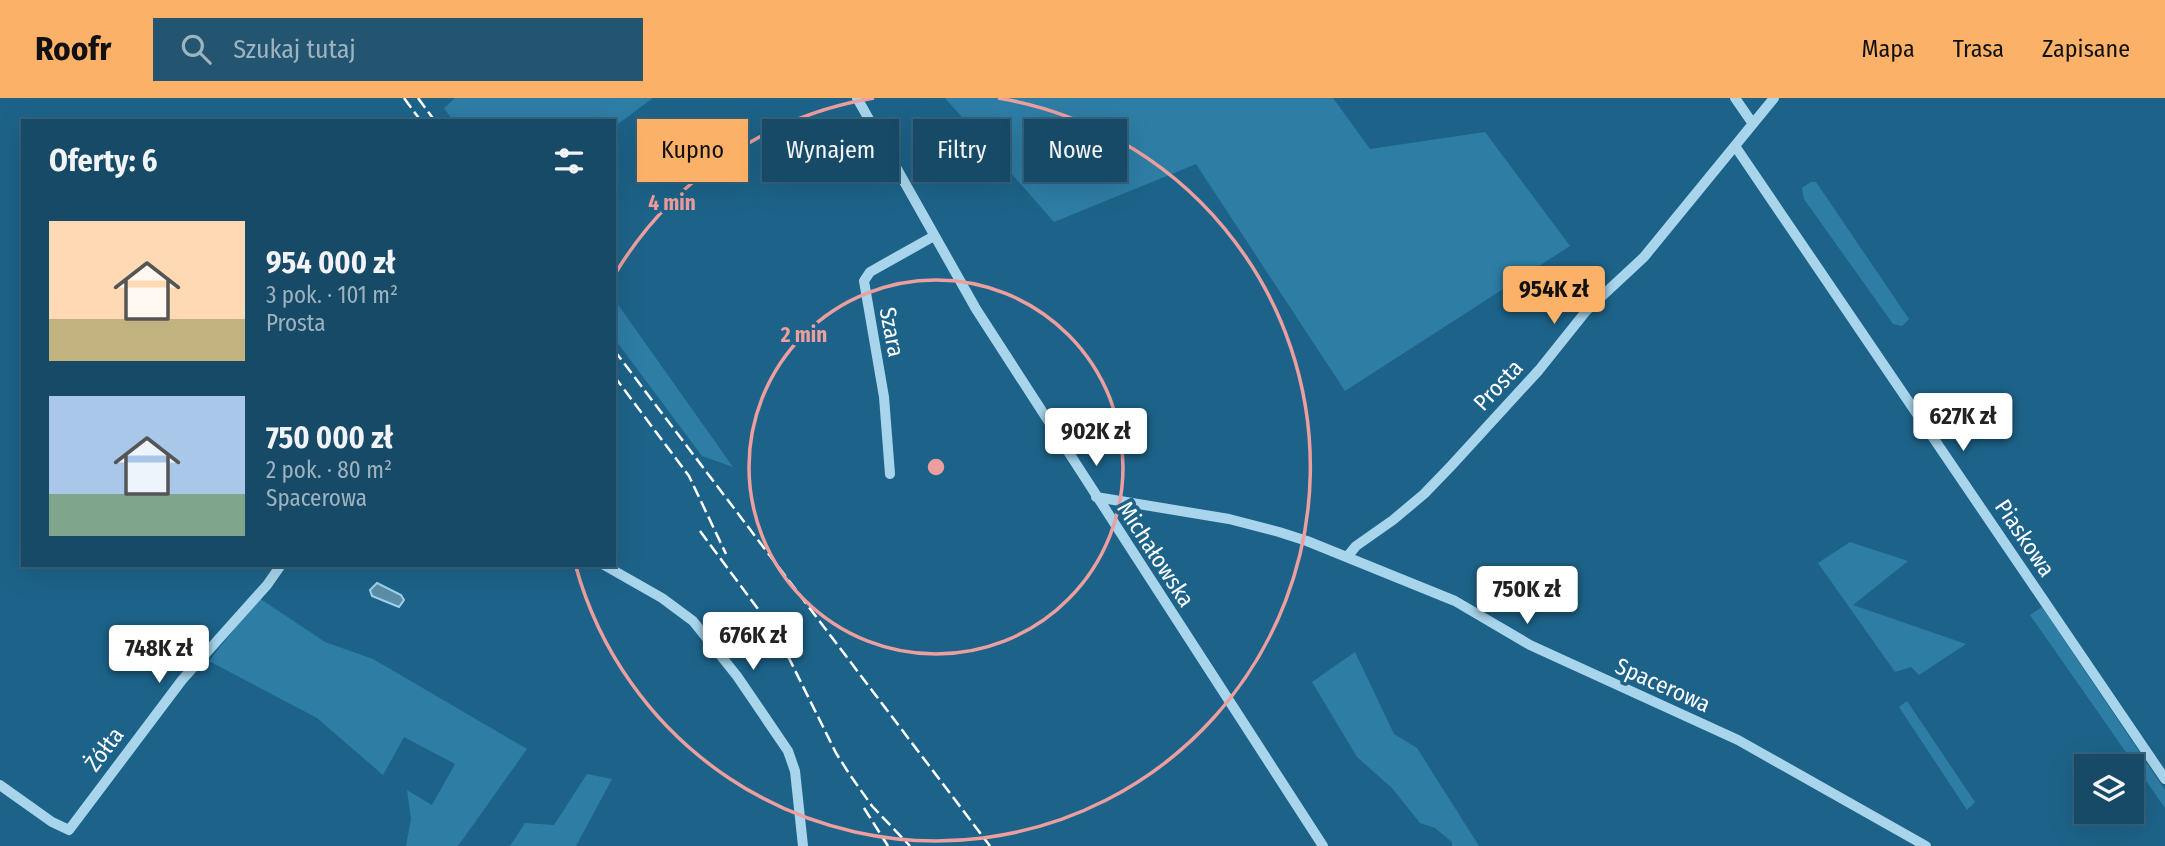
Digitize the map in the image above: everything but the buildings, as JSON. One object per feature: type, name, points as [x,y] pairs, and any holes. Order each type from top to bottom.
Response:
[{"type":"street","name":"Michałowska","points":[[856,98],[976,309],[1323,846]]},
{"type":"street","points":[[1735,98],[1753,124]]},
{"type":"street","name":"Prosta","points":[[1347,558],[1356,546],[1387,525],[1424,494],[1451,466],[1539,370],[1587,310],[1643,257],[1774,98]]},
{"type":"street","name":"Piaskowa","points":[[1735,146],[2165,779]]},
{"type":"street","name":"Szara","points":[[890,474],[884,397],[864,281],[867,274],[934,236]]},
{"type":"street","name":"Spacerowa","points":[[1096,498],[1229,519],[1300,538],[1455,601],[1530,645],[1738,740],[1926,846]]},
{"type":"street","name":"Żółta","points":[[0,785],[52,822],[69,830],[182,680],[267,585],[280,567]]},
{"type":"street","points":[[608,567],[662,598],[693,621],[737,676],[788,751],[795,771],[803,846]]},
{"type":"shaded area","points":[[455,98],[653,98],[616,126],[616,119],[452,119],[444,108]]},
{"type":"shaded area","points":[[945,98],[1333,98],[1370,149],[1485,132],[1570,246],[1345,391],[1196,164],[1054,222],[1010,172],[1010,119],[963,119]]},
{"type":"shaded area","points":[[1816,182],[1909,319],[1902,326],[1893,324],[1804,199],[1802,188]]},
{"type":"shaded area","points":[[616,302],[733,467],[702,456],[616,341]]},
{"type":"shaded area","points":[[1850,542],[1908,561],[1853,605],[1966,644],[1919,675],[1911,667],[1895,672],[1818,563]]},
{"type":"shaded area","points":[[377,583],[401,595],[404,600],[399,607],[372,596],[370,590]]},
{"type":"shaded area","points":[[259,598],[325,642],[373,659],[527,749],[458,846],[406,846],[411,819],[407,790],[432,805],[455,764],[404,737],[383,775],[317,718],[209,661]]},
{"type":"shaded area","points":[[2042,607],[2141,754],[2127,754],[2030,615]]},
{"type":"shaded area","points":[[1355,652],[1394,734],[1417,748],[1479,846],[1452,846],[1452,842],[1435,828],[1420,823],[1392,788],[1357,757],[1312,682]]},
{"type":"shaded area","points":[[1907,701],[1975,802],[1967,810],[1899,707]]},
{"type":"shaded area","points":[[2144,759],[2165,790],[2165,808],[2144,778]]},
{"type":"shaded area","points":[[587,774],[612,779],[576,846],[510,846],[525,823],[554,825]]},
{"type":"railway","points":[[404,98],[420,119]]},
{"type":"railway","points":[[418,98],[434,119]]},
{"type":"railway","points":[[616,353],[990,846]]},
{"type":"railway","points":[[616,379],[689,476],[726,554]]},
{"type":"railway","points":[[700,531],[778,636],[836,753],[850,775],[872,806],[910,846]]},
{"type":"railway","points":[[864,808],[888,846]]}]
